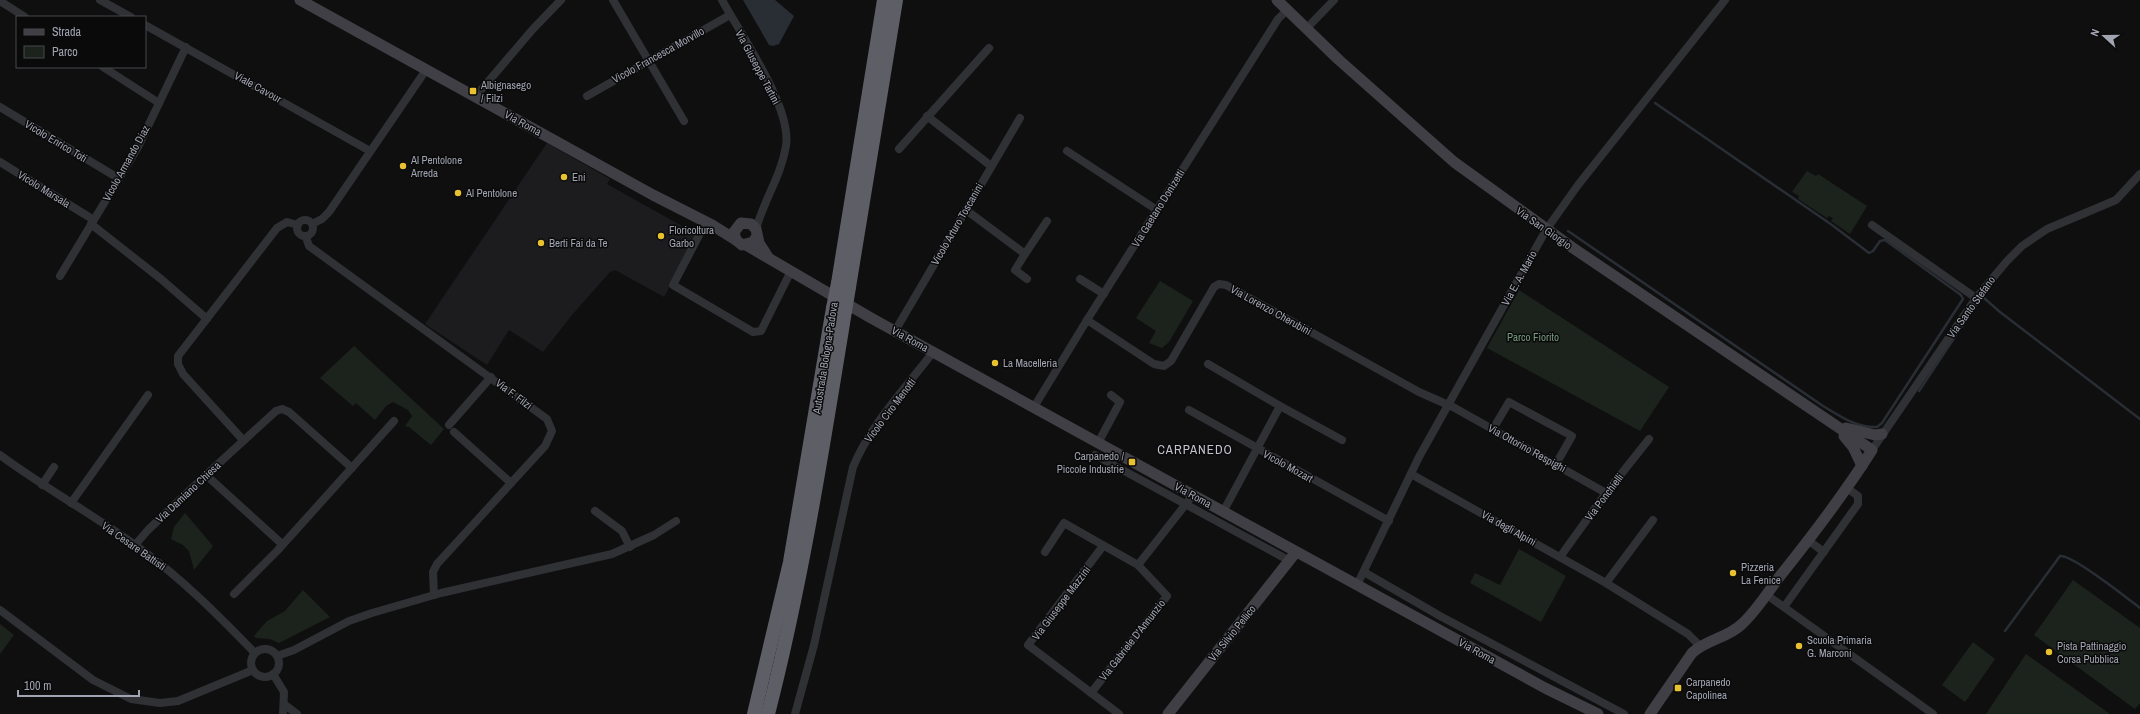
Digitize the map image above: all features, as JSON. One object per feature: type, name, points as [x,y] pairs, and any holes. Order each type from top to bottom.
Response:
[{"type":"highway","name":"Autostrada Bologna-Padova","points":[[843,285],[884,0]]},
{"type":"highway","name":"Autostrada Bologna-Padova","points":[[754,714],[790,562],[839,309],[896,0]]},
{"type":"highway","name":"Autostrada Bologna-Padova","points":[[768,714],[811,513],[839,309]]},
{"type":"main road","name":"Via Roma","points":[[300,0],[736,240]]},
{"type":"main road","name":"Via San Giorgio","points":[[1277,0],[1286,11],[1372,91],[1454,162],[1546,230],[1872,450]]},
{"type":"main road","name":"Via Roma","points":[[709,224],[732,226],[741,224]]},
{"type":"main road","points":[[741,224],[751,224],[756,233],[753,242],[746,245],[736,240],[734,232],[741,224]]},
{"type":"main road","name":"Via Roma","points":[[756,233],[762,250],[770,259]]},
{"type":"main road","name":"Via Roma","points":[[746,245],[895,331],[1098,443],[1190,500],[1223,512],[1293,556],[1357,585],[1545,688],[1598,714]]},
{"type":"main road","name":"Via San Giorgio","points":[[1834,424],[1862,433],[1882,434]]},
{"type":"main road","name":"Via San Giorgio","points":[[1834,424],[1854,447],[1862,466]]},
{"type":"main road","name":"Via Santo Stefano","points":[[1650,714],[1689,658],[1700,646],[1741,625],[1767,595],[1847,488],[1872,450]]},
{"type":"main road","name":"Via Silvio Pellico","points":[[1168,714],[1293,556]]},
{"type":"street","points":[[100,0],[129,16]]},
{"type":"street","points":[[475,97],[561,0]]},
{"type":"street","points":[[613,0],[684,121]]},
{"type":"street","name":"Via Giuseppe Tartini","points":[[722,0],[774,93],[786,132],[786,145],[781,168],[764,205],[756,233]]},
{"type":"street","points":[[1306,29],[1334,0]]},
{"type":"street","name":"Via E. A. Mario","points":[[1357,585],[1411,474],[1546,230],[1578,185],[1726,0]]},
{"type":"street","points":[[0,1],[23,16]]},
{"type":"street","name":"Via Gaetano Donizetti","points":[[1034,407],[1087,320],[1278,19],[1286,11]]},
{"type":"street","name":"Vicolo Francesca Morvillo","points":[[587,96],[648,60],[730,15]]},
{"type":"street","name":"Viale Cavour","points":[[146,26],[370,151]]},
{"type":"street","name":"Vicolo Armando Diaz","points":[[60,276],[90,220],[138,147],[186,47]]},
{"type":"street","points":[[900,149],[927,116],[989,48]]},
{"type":"street","points":[[105,68],[159,103]]},
{"type":"street","points":[[312,224],[322,219],[329,212],[426,70]]},
{"type":"street","name":"Vicolo Enrico Toti","points":[[0,107],[113,175]]},
{"type":"street","points":[[927,116],[991,166]]},
{"type":"street","name":"Vicolo Arturo Toscanini","points":[[895,331],[1020,118]]},
{"type":"street","points":[[1067,150],[1157,210]]},
{"type":"street","name":"Vicolo Marsala","points":[[0,162],[90,220]]},
{"type":"street","name":"Via Santo Stefano","points":[[1872,450],[1976,298],[2007,261],[2034,237],[2062,222],[2116,200],[2140,174]]},
{"type":"street","name":"Via Giuseppe Tartini","points":[[741,224],[752,218],[764,205]]},
{"type":"street","points":[[966,210],[1024,254]]},
{"type":"street","points":[[90,220],[207,319]]},
{"type":"street","points":[[306,220],[312,224],[313,231],[306,237],[299,233],[298,225],[301,221],[306,220]]},
{"type":"street","points":[[1027,279],[1015,270],[1046,221]]},
{"type":"street","points":[[243,440],[184,374],[178,364],[178,356],[277,228],[287,222],[298,225]]},
{"type":"street","points":[[709,224],[672,285],[753,332],[761,331],[791,272]]},
{"type":"street","points":[[1872,226],[1976,298]]},
{"type":"street","name":"Via F. Filzi","points":[[306,237],[309,246],[394,310],[492,377],[548,420],[552,431],[545,446],[437,564],[433,572],[434,594]]},
{"type":"street","points":[[1080,279],[1104,294]]},
{"type":"street","name":"Via Lorenzo Cherubini","points":[[1087,320],[1154,364],[1164,366],[1171,361],[1214,287],[1219,284],[1226,285],[1419,392],[1448,405]]},
{"type":"street","name":"Vicolo Ciro Menotti","points":[[795,714],[814,645],[854,467],[861,449],[875,426],[934,352]]},
{"type":"street","points":[[1208,364],[1342,440]]},
{"type":"street","points":[[449,425],[492,377]]},
{"type":"street","points":[[71,503],[148,395]]},
{"type":"street","points":[[1098,443],[1120,402],[1111,395]]},
{"type":"street","points":[[1493,429],[1509,402],[1572,436],[1556,464]]},
{"type":"street","name":"Via Ottorino Respighi","points":[[1448,405],[1606,493]]},
{"type":"street","points":[[1223,512],[1280,406]]},
{"type":"street","name":"Via Damiano Chiesa","points":[[135,545],[148,530],[270,415],[282,409],[289,412],[352,468]]},
{"type":"street","name":"Vicolo Mozart","points":[[1189,410],[1256,449],[1389,521]]},
{"type":"street","points":[[234,594],[282,544],[394,421]]},
{"type":"street","points":[[454,432],[511,483]]},
{"type":"street","name":"Via Ponchielli","points":[[1560,556],[1606,493],[1649,439]]},
{"type":"street","name":"Via Cesare Battisti","points":[[0,455],[42,485],[135,545],[195,593],[252,650],[254,654]]},
{"type":"street","name":"Via Roma","points":[[1095,455],[1190,500],[1293,556]]},
{"type":"street","points":[[42,485],[54,467]]},
{"type":"street","name":"Via degli Alpini","points":[[1411,474],[1606,583],[1688,634],[1700,646]]},
{"type":"street","points":[[206,475],[282,544]]},
{"type":"street","points":[[1784,607],[1858,504],[1858,496],[1847,488]]},
{"type":"street","points":[[1045,552],[1064,523],[1138,565],[1190,500]]},
{"type":"street","points":[[595,511],[622,531],[630,547]]},
{"type":"street","points":[[1606,583],[1653,520]]},
{"type":"street","points":[[277,656],[294,650],[349,621],[434,594],[596,558],[630,547],[654,535],[676,521]]},
{"type":"street","points":[[1809,540],[1824,552]]},
{"type":"street","name":"Via Giuseppe Mazzini","points":[[1103,546],[1028,646],[1119,714]]},
{"type":"street","name":"Via Gabriele D'Annunzio","points":[[1091,693],[1167,596],[1138,565]]},
{"type":"street","name":"Via Roma","points":[[1364,572],[1440,616],[1624,714]]},
{"type":"street","points":[[1767,595],[1933,714]]},
{"type":"street","points":[[0,610],[93,680],[131,699],[160,703],[178,701],[253,670]]},
{"type":"street","points":[[266,649],[277,656],[278,668],[273,674],[269,676],[260,676],[253,670],[251,662],[254,654],[266,649]]},
{"type":"street","points":[[273,674],[284,692],[283,714]]},
{"type":"street","points":[[284,705],[297,714]]},
{"type":"shaded area","points":[[743,0],[775,0],[794,16],[779,44],[773,46],[769,45]]},
{"type":"shaded area","points":[[547,143],[610,179],[607,184],[698,235],[664,297],[615,270],[610,272],[572,315],[543,352],[509,330],[487,365],[425,324]]},
{"type":"green space","points":[[1807,171],[1816,176],[1818,174],[1867,206],[1850,234],[1831,221],[1833,218],[1829,216],[1827,218],[1798,199],[1799,196],[1792,192]]},
{"type":"green space","points":[[1160,281],[1193,301],[1169,342],[1162,348],[1149,343],[1156,331],[1136,318]]},
{"type":"green space","name":"Parco Fiorito","points":[[1519,290],[1669,387],[1640,431],[1487,348]]},
{"type":"green space","points":[[354,346],[444,429],[431,445],[409,427],[405,426],[412,416],[408,410],[393,402],[386,406],[375,420],[356,403],[353,406],[320,378]]},
{"type":"green space","points":[[185,513],[213,546],[194,570],[189,551],[183,545],[171,539],[174,527]]},
{"type":"green space","points":[[1519,549],[1566,576],[1541,622],[1470,583],[1475,573],[1500,585]]},
{"type":"green space","points":[[2073,580],[2140,628],[2140,703],[2135,709],[2034,635]]},
{"type":"green space","points":[[303,590],[330,617],[279,643],[270,639],[256,638],[254,636],[267,621],[285,611]]},
{"type":"green space","points":[[0,624],[14,635],[0,654]]},
{"type":"green space","points":[[1973,642],[1995,659],[1965,702],[1942,685]]},
{"type":"green space","points":[[2026,654],[2110,714],[1986,714]]},
{"type":"waterway","points":[[1568,231],[1823,406],[1848,421],[1862,426],[1877,427],[1882,423],[1963,299],[1961,295],[1885,240],[1880,241],[1873,251],[1869,253],[1832,225],[1655,103]]},
{"type":"waterway","points":[[1919,391],[1976,305],[1982,298],[1984,298],[2000,312],[2140,419]]},
{"type":"waterway","points":[[2005,631],[2060,556],[2066,557],[2087,569],[2140,608]]},
{"type":"place","name":"Albignasego / Filzi","points":[[473,91]]},
{"type":"place","name":"Al Pentolone Arreda","points":[[403,166]]},
{"type":"place","name":"Eni","points":[[564,177]]},
{"type":"place","name":"Al Pentolone","points":[[458,193]]},
{"type":"place","name":"Floricoltura Garbo","points":[[661,236]]},
{"type":"place","name":"Berti Fai da Te","points":[[541,243]]},
{"type":"place","name":"La Macelleria","points":[[995,363]]},
{"type":"place","name":"Carpanedo / Piccole Industrie","points":[[1132,462]]},
{"type":"place","name":"Pizzeria La Fenice","points":[[1733,573]]},
{"type":"place","name":"Scuola Primaria G. Marconi","points":[[1799,646]]},
{"type":"place","name":"Pista Pattinaggio Corsa Pubblica","points":[[2049,652]]},
{"type":"place","name":"Carpanedo Capolinea","points":[[1678,688]]},
{"type":"district","name":"CARPANEDO","points":[[1195,449]]}]
